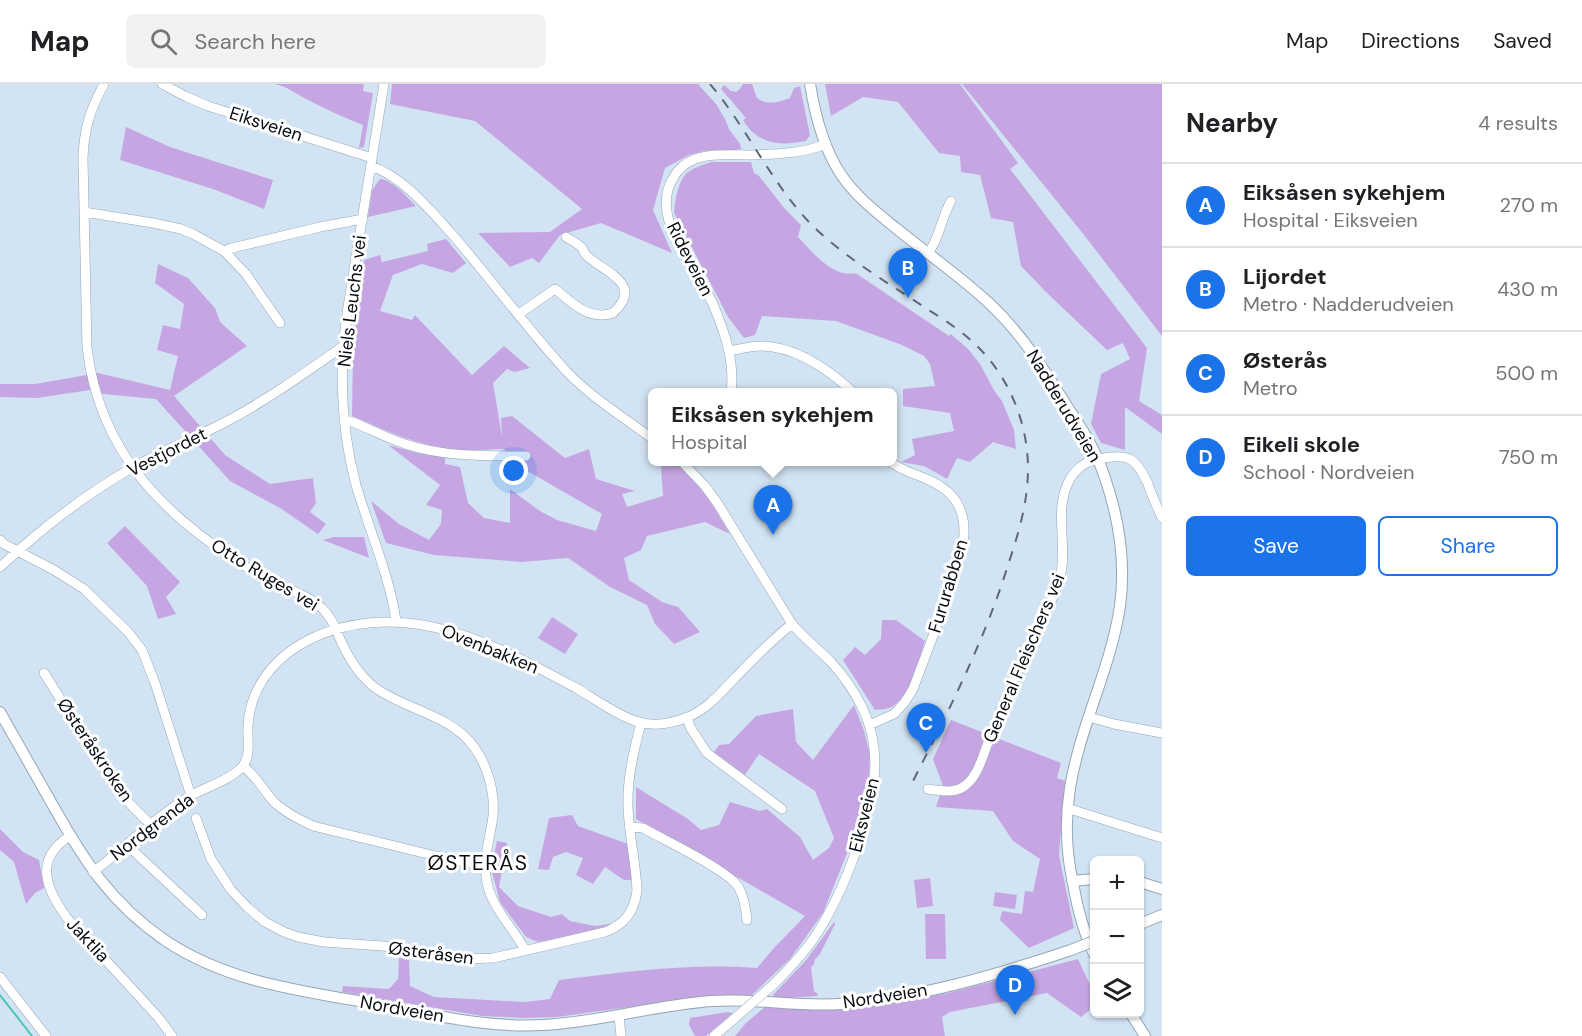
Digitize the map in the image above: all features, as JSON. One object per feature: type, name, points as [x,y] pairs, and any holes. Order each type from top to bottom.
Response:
[{"type":"main road","name":"Nadderudveien","points":[[810,84],[818,124],[825,144],[836,166],[854,191],[990,304],[1022,338],[1085,435],[1098,459],[1112,501],[1121,556],[1120,602],[1114,633],[1076,761],[1068,810],[1067,844],[1073,885],[1080,917],[1090,942]]},
{"type":"main road","name":"Nordveien","points":[[0,712],[93,872],[126,909],[166,940],[204,962],[259,982],[442,1017],[516,1025],[552,1024],[712,1001],[838,1004],[882,999],[932,990],[988,976],[1090,943]]},
{"type":"main road","points":[[1073,885],[1090,882]]},
{"type":"main road","points":[[1144,883],[1162,889]]},
{"type":"main road","points":[[1144,922],[1162,915]]},
{"type":"main road","points":[[1134,1018],[1145,1036]]},
{"type":"street","name":"Otto Ruges vei","points":[[104,84],[91,111],[82,158],[86,305],[89,365],[96,393],[119,448],[132,468],[165,505],[199,535],[259,574],[321,608],[337,629],[350,659],[366,681],[395,700],[448,724],[465,737],[479,754],[489,780],[493,803],[485,866],[487,882],[496,907],[525,950]]},
{"type":"street","name":"Eiksveien","points":[[162,84],[187,98],[208,106],[371,162],[395,178],[422,203],[468,253],[580,384],[611,410],[648,436]]},
{"type":"street","name":"Niels Leuchs vei","points":[[384,84],[342,347],[342,394],[347,442],[357,486],[395,610],[396,621]]},
{"type":"street","name":"Rideveien","points":[[730,388],[732,368],[729,351],[709,296],[670,224],[666,201],[670,183],[686,164],[704,156],[787,153],[812,149],[825,144]]},
{"type":"street","points":[[928,253],[937,238],[951,201]]},
{"type":"street","points":[[84,212],[181,229],[225,251],[246,274],[280,323]]},
{"type":"street","points":[[225,251],[320,226],[363,219]]},
{"type":"street","points":[[519,314],[555,289],[585,312],[598,315],[613,313],[622,302],[624,292],[621,282],[566,237]]},
{"type":"street","points":[[729,351],[760,346],[786,349],[829,371],[848,388]]},
{"type":"street","name":"Vestjordet","points":[[0,567],[62,515],[132,468],[232,418],[270,396],[342,347]]},
{"type":"street","points":[[344,421],[353,422],[406,444],[443,453],[526,456]]},
{"type":"street","points":[[1098,459],[1122,457],[1137,464],[1143,472],[1162,518]]},
{"type":"street","name":"General Fleischers vei","points":[[928,789],[948,791],[965,787],[979,767],[998,713],[1054,595],[1060,577],[1063,558],[1062,502],[1066,488],[1077,470],[1090,461],[1098,459]]},
{"type":"street","name":"Fururabben","points":[[869,725],[898,710],[913,689],[942,610],[964,534],[962,511],[949,492],[928,479],[897,465]]},
{"type":"street","name":"Eiksveien","points":[[686,466],[718,504],[792,624],[845,678],[862,707],[869,725],[874,755],[874,787],[868,813],[841,891],[818,932],[797,960],[774,984],[714,1036]]},
{"type":"street","points":[[0,540],[84,589],[129,633],[142,650],[155,683],[191,796]]},
{"type":"street","name":"Ovenbakken","points":[[243,766],[248,755],[250,709],[263,678],[288,651],[337,629],[396,621],[443,628],[530,663],[628,718],[654,725],[687,717],[710,703],[771,641],[792,624]]},
{"type":"street","name":"Østeråskroken","points":[[44,673],[117,789],[150,824]]},
{"type":"street","points":[[687,717],[690,727],[707,753],[783,808]]},
{"type":"street","points":[[1089,717],[1162,733]]},
{"type":"street","name":"Østeråsen","points":[[196,819],[211,859],[224,881],[256,915],[284,932],[316,941],[383,946],[458,959],[493,958],[616,928],[633,907],[637,891],[629,827],[629,786],[640,723]]},
{"type":"street","points":[[243,766],[257,778],[276,804],[313,826],[485,866]]},
{"type":"street","name":"Nordgrenda","points":[[93,872],[150,824],[191,796],[235,773],[243,766]]},
{"type":"street","points":[[1068,810],[1162,838]]},
{"type":"street","points":[[629,827],[643,828],[718,869],[730,878],[739,887],[747,920]]},
{"type":"street","name":"Jaktlia","points":[[70,836],[52,851],[47,866],[49,884],[55,902],[158,1017],[172,1036]]},
{"type":"street","points":[[127,845],[202,915]]},
{"type":"street","points":[[0,977],[46,1036]]},
{"type":"street","points":[[619,1016],[621,1036]]},
{"type":"shaded area","points":[[275,84],[364,84],[363,91],[373,93],[364,147],[359,148],[363,125]]},
{"type":"shaded area","points":[[392,84],[698,84],[716,104],[741,149],[704,151],[689,155],[665,168],[653,210],[672,253],[601,223],[560,235],[539,263],[532,258],[510,267],[478,233],[550,232],[582,209],[475,121],[390,104]]},
{"type":"shaded area","points":[[743,84],[752,84],[757,98],[769,103],[790,98],[794,88],[800,86],[810,135],[806,141],[770,142],[756,135],[743,120],[746,118],[721,89],[724,85],[736,92]]},
{"type":"shaded area","points":[[825,84],[960,84],[1018,163],[1010,169],[1147,348],[1139,401],[1162,415],[1162,434],[1125,407],[1125,450],[1101,443],[1091,424],[1101,374],[1130,359],[1123,343],[1107,350],[1021,266],[1013,222],[991,218],[980,175],[961,172],[960,156],[939,153],[898,102],[863,97],[831,116]]},
{"type":"shaded area","points":[[962,84],[1162,84],[1162,336],[1084,235]]},
{"type":"shaded area","points":[[126,127],[170,147],[273,180],[264,209],[213,189],[120,160]]},
{"type":"shaded area","points":[[711,162],[751,162],[754,173],[801,225],[798,237],[818,258],[836,271],[857,274],[949,336],[951,334],[969,350],[1002,401],[1014,430],[1016,449],[993,442],[970,462],[957,458],[947,479],[924,466],[901,462],[915,455],[912,439],[954,431],[950,413],[903,406],[903,389],[935,386],[930,364],[924,356],[902,345],[836,321],[762,316],[755,335],[744,338],[728,317],[674,213],[678,188],[682,179],[694,169]]},
{"type":"shaded area","points":[[380,179],[395,186],[416,206],[368,217],[372,190]]},
{"type":"shaded area","points":[[446,239],[466,263],[453,273],[422,264],[393,275],[380,311],[412,320],[415,315],[472,375],[504,346],[530,368],[515,372],[507,369],[493,383],[502,437],[501,418],[512,416],[565,458],[589,449],[596,479],[635,491],[622,494],[627,507],[663,496],[661,466],[680,466],[707,496],[730,534],[705,522],[647,536],[641,550],[624,558],[629,580],[662,602],[678,607],[700,632],[674,644],[655,624],[647,605],[610,587],[568,558],[522,562],[434,555],[386,543],[371,501],[399,524],[429,540],[441,524],[442,510],[426,505],[440,485],[388,445],[421,454],[445,457],[445,464],[460,467],[468,503],[484,518],[510,523],[510,489],[540,511],[557,520],[596,531],[602,514],[524,469],[504,449],[457,450],[429,445],[352,416],[353,346],[364,260],[380,255],[382,262],[428,251],[427,244]]},
{"type":"shaded area","points":[[158,264],[188,278],[215,308],[220,322],[247,346],[174,396],[225,455],[270,484],[313,478],[316,503],[310,512],[326,524],[318,534],[280,508],[230,481],[156,399],[103,394],[90,390],[37,398],[0,397],[0,384],[35,384],[98,373],[170,390],[178,356],[157,350],[163,325],[180,329],[184,304],[155,283]]},
{"type":"shaded area","points":[[125,526],[180,582],[166,597],[176,614],[158,619],[147,586],[107,543]]},
{"type":"shaded area","points":[[334,537],[364,537],[369,558],[323,540]]},
{"type":"shaded area","points":[[552,617],[578,634],[565,654],[538,638]]},
{"type":"shaded area","points":[[882,620],[896,620],[925,641],[912,679],[902,697],[889,708],[875,710],[843,660],[855,647],[865,655],[881,639]]},
{"type":"shaded area","points":[[854,705],[870,755],[868,789],[859,823],[823,913],[790,959],[752,995],[710,996],[557,1017],[525,1018],[482,1016],[342,992],[343,986],[389,989],[398,979],[399,958],[409,960],[410,986],[434,997],[526,1002],[550,999],[559,980],[683,967],[757,968],[805,916],[636,819],[636,787],[688,819],[701,830],[719,825],[730,802],[760,811],[767,809],[800,837],[813,860],[829,848],[834,838],[815,791],[759,754],[745,775],[714,752],[719,745],[729,744],[756,716],[793,709],[796,742],[813,760]]},
{"type":"shaded area","points":[[951,720],[1061,763],[1057,778],[1065,781],[1059,855],[1074,928],[1029,948],[1000,920],[1002,911],[1022,914],[1025,891],[1033,892],[1040,859],[1013,841],[993,811],[936,807],[943,786],[933,759]]},
{"type":"shaded area","points":[[572,815],[578,826],[628,844],[632,880],[624,880],[605,867],[593,884],[576,875],[583,858],[566,852],[553,857],[549,870],[538,869],[549,818]]},
{"type":"shaded area","points":[[0,829],[23,852],[39,860],[44,888],[35,893],[26,904],[14,862],[0,850]]},
{"type":"shaded area","points":[[497,841],[507,843],[499,887],[518,906],[551,917],[562,914],[570,921],[595,926],[615,923],[596,931],[538,942],[526,937],[500,902],[491,868]]},
{"type":"shaded area","points":[[930,878],[933,906],[917,908],[914,880]]},
{"type":"shaded area","points":[[995,892],[1017,895],[1015,909],[993,906]]},
{"type":"shaded area","points":[[925,914],[945,914],[946,959],[926,959]]},
{"type":"shaded area","points":[[834,922],[820,954],[811,967],[814,991],[818,994],[817,996],[776,999],[773,995],[807,959]]},
{"type":"shaded area","points":[[1078,959],[1090,984],[1090,1010],[1081,1017],[1047,993],[950,1012],[942,1017],[945,1036],[735,1036],[765,1007],[803,1009],[882,1005],[948,993]]},
{"type":"shaded area","points":[[733,1013],[706,1036],[695,1036],[689,1025],[690,1018]]},
{"type":"waterway","points":[[0,995],[32,1036]]},
{"type":"railway","points":[[710,84],[801,214],[843,252],[960,331],[972,342],[999,373],[1021,419],[1027,452],[1028,481],[1025,505],[1016,539],[977,648],[911,785]]},
{"type":"place","name":"Lijordet","points":[[908,298]]},
{"type":"place","name":"Eiksåsen sykehjem","points":[[773,535]]},
{"type":"place","name":"Østerås","points":[[926,753]]},
{"type":"place","name":"Eikeli skole","points":[[1015,1015]]},
{"type":"district","name":"ØSTERÅS","points":[[478,863]]}]
